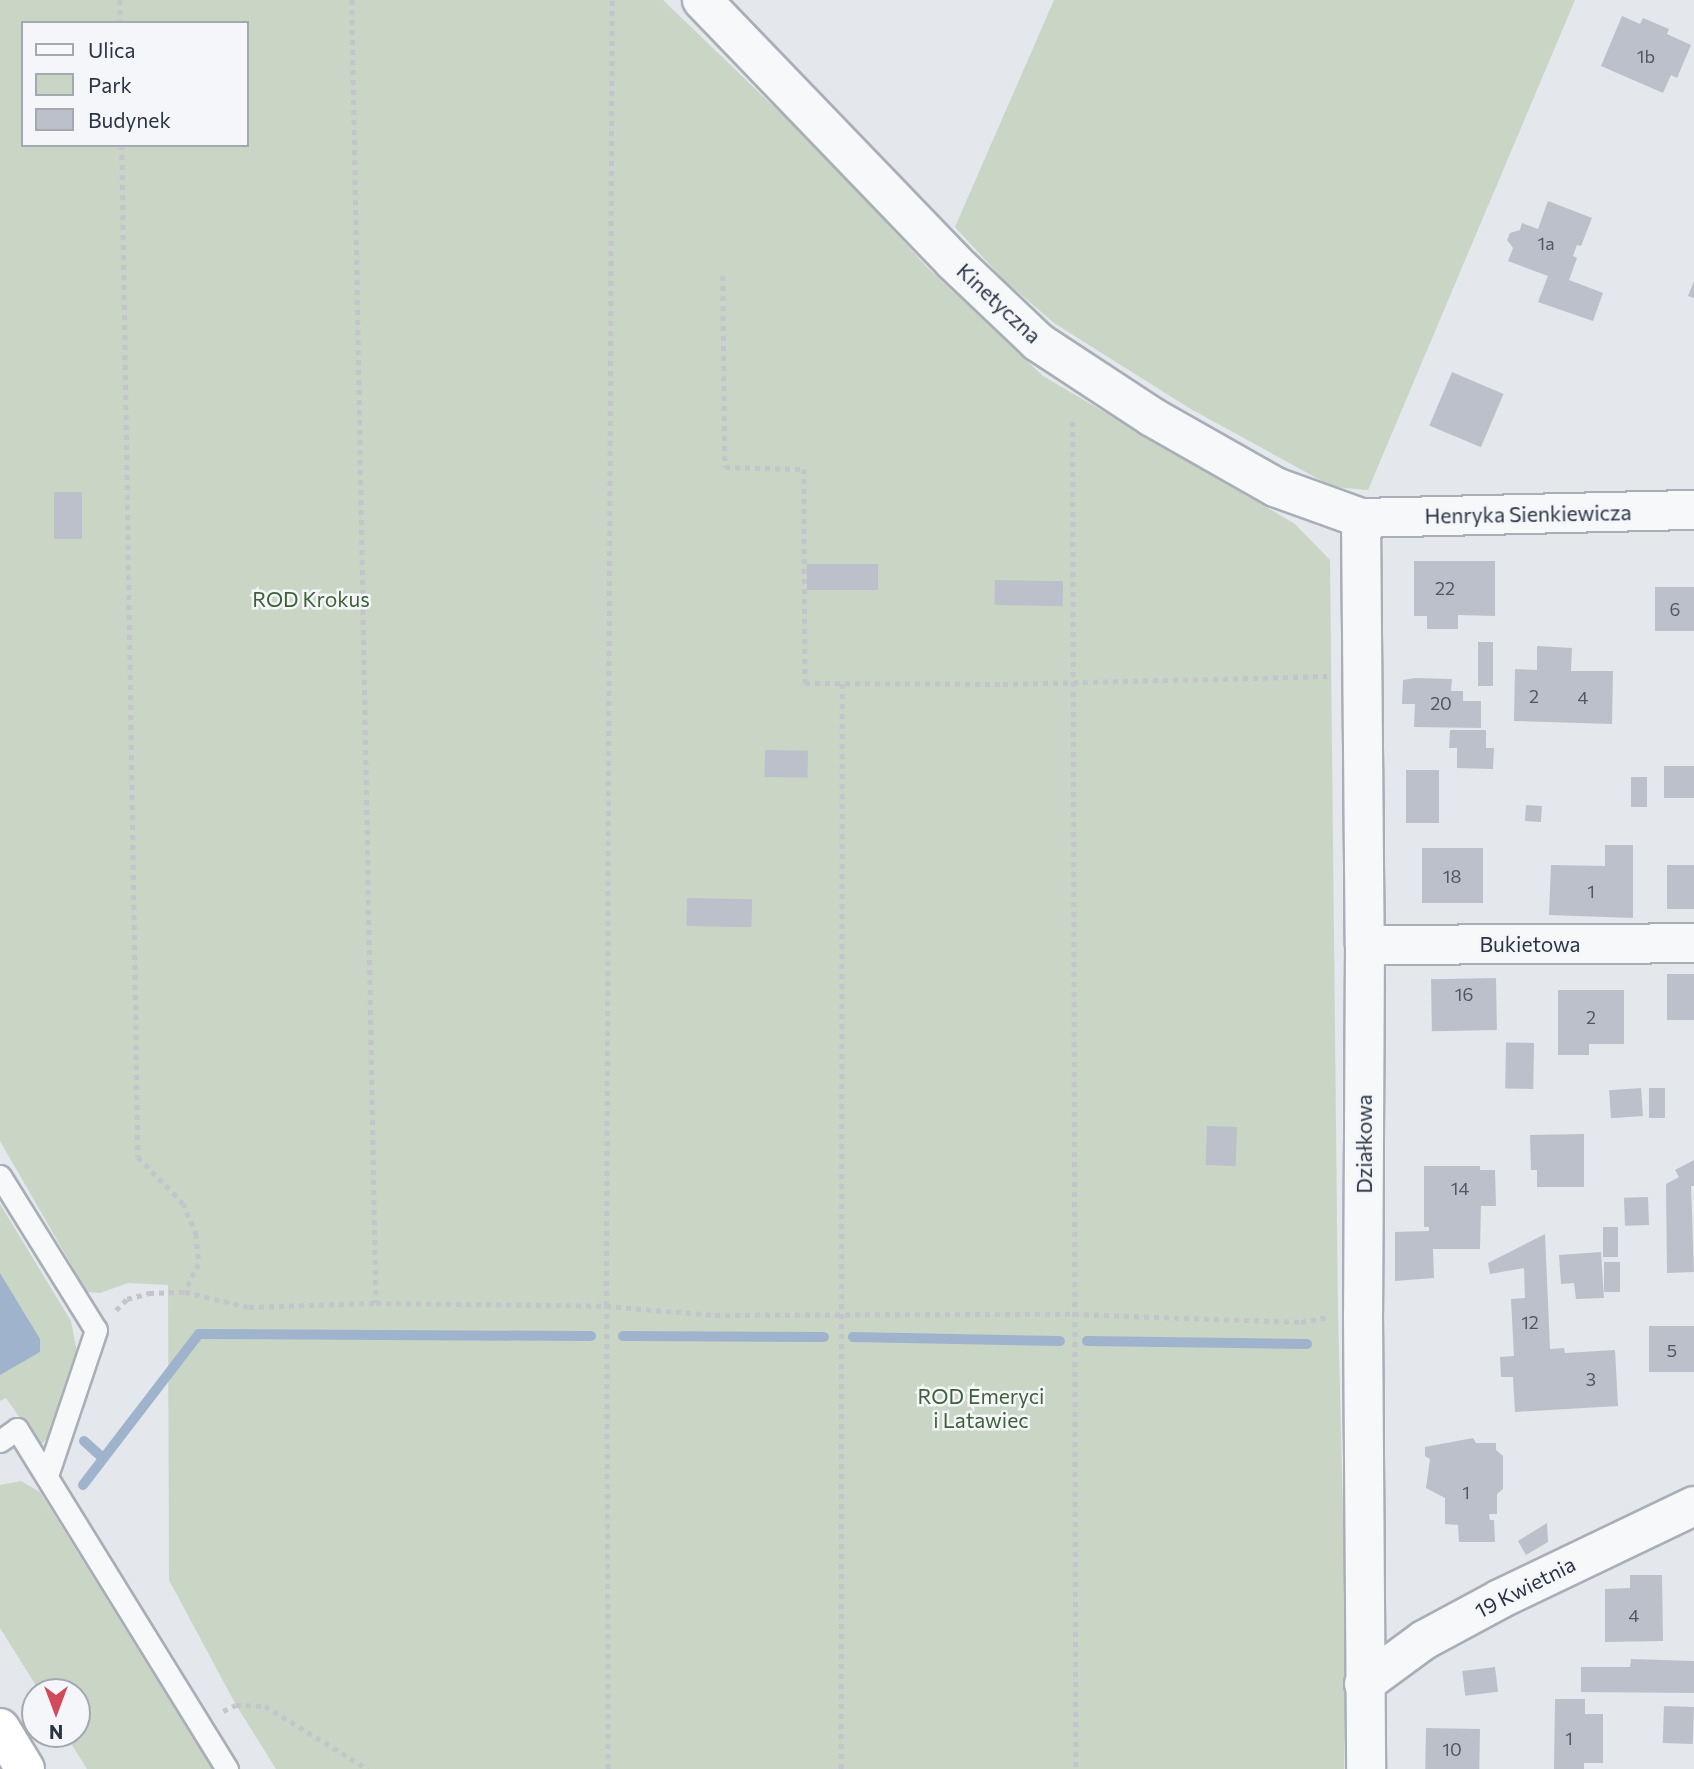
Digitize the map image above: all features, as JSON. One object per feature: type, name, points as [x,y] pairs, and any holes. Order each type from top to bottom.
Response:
[{"type":"highway","points":[[0,1728],[25,1769]]},
{"type":"street","name":"Kinetyczna","points":[[702,0],[953,261],[1038,342],[1152,417],[1275,487],[1361,518]]},
{"type":"street","name":"Henryka Sienkiewicza","points":[[1361,518],[1694,510]]},
{"type":"street","name":"Działkowa","points":[[1361,518],[1365,945],[1363,1314],[1366,1769]]},
{"type":"street","name":"Bukietowa","points":[[1365,945],[1694,943]]},
{"type":"street","name":"19 Kwietnia","points":[[1364,1684],[1424,1640],[1500,1599],[1694,1506]]},
{"type":"lane","points":[[0,1176],[96,1330],[47,1476]]},
{"type":"lane","points":[[0,1441],[17,1429],[227,1769]]},
{"type":"path","points":[[120,0],[121,21]]},
{"type":"path","points":[[352,0],[376,1303]]},
{"type":"path","points":[[608,1769],[606,1306],[612,0]]},
{"type":"path","points":[[122,147],[138,1157],[183,1203],[196,1234],[200,1264],[185,1292]]},
{"type":"path","points":[[723,276],[725,467],[804,469],[805,683],[1074,682],[1363,675]]},
{"type":"path","points":[[1073,422],[1076,1769]]},
{"type":"path","points":[[841,1769],[842,684]]},
{"type":"path","points":[[96,1330],[127,1300],[149,1293],[185,1292],[249,1307],[376,1303],[606,1306],[715,1315],[1074,1314],[1301,1322],[1338,1313],[1363,1314]]},
{"type":"path","points":[[236,1705],[265,1706],[368,1769]]},
{"type":"green space","name":"ROD Emeryci i Latawiec","points":[[0,0],[663,0],[822,153],[928,268],[1043,376],[1295,524],[1330,560],[1338,1313],[1347,1669],[1344,1769],[276,1769],[236,1705],[169,1580],[168,1285],[128,1283],[100,1293],[87,1292],[0,1141]]},
{"type":"green space","points":[[1054,0],[1575,0],[1368,490],[1333,487],[1189,408],[1054,323],[1004,280],[955,227]]},
{"type":"green space","points":[[0,1204],[71,1321],[77,1352],[47,1439],[39,1446],[6,1398],[0,1401]]},
{"type":"green space","points":[[21,1481],[40,1492],[212,1769],[87,1769],[74,1748],[91,1748],[91,1678],[31,1678],[0,1628],[0,1485]]},
{"type":"water","points":[[0,1273],[40,1339],[40,1352],[0,1375]]},
{"type":"building","points":[[1622,16],[1640,24],[1643,18],[1669,29],[1667,34],[1691,45],[1677,78],[1671,75],[1663,93],[1601,66]]},
{"type":"building","points":[[1548,201],[1592,218],[1581,246],[1577,245],[1573,256],[1577,258],[1569,280],[1603,293],[1593,321],[1538,302],[1548,276],[1508,261],[1513,248],[1507,240],[1510,233],[1520,230],[1522,223],[1538,229]]},
{"type":"building","points":[[1694,281],[1694,298],[1688,296]]},
{"type":"building","points":[[1452,372],[1504,394],[1481,447],[1429,425]]},
{"type":"building","points":[[54,492],[82,492],[82,539],[54,539]]},
{"type":"building","points":[[1414,561],[1495,561],[1495,616],[1458,615],[1458,629],[1427,629],[1427,616],[1414,616]]},
{"type":"building","points":[[807,564],[878,564],[878,590],[807,590]]},
{"type":"building","points":[[995,580],[1063,581],[1063,606],[995,605]]},
{"type":"building","points":[[1655,587],[1694,587],[1694,631],[1655,631]]},
{"type":"building","points":[[1478,642],[1493,642],[1493,686],[1478,686]]},
{"type":"building","points":[[1537,646],[1572,648],[1571,671],[1613,671],[1612,724],[1514,721],[1515,669],[1537,670]]},
{"type":"building","points":[[1452,679],[1451,691],[1463,691],[1463,701],[1481,701],[1481,728],[1414,727],[1415,704],[1402,704],[1403,680]]},
{"type":"building","points":[[1450,730],[1486,730],[1486,748],[1494,748],[1493,769],[1457,768],[1457,748],[1449,748]]},
{"type":"building","points":[[765,750],[808,751],[808,778],[765,777]]},
{"type":"building","points":[[1664,766],[1694,766],[1694,798],[1664,798]]},
{"type":"building","points":[[1406,770],[1439,770],[1439,823],[1406,823]]},
{"type":"building","points":[[1631,777],[1647,777],[1647,807],[1631,807]]},
{"type":"building","points":[[1526,805],[1542,806],[1541,822],[1525,821]]},
{"type":"building","points":[[1605,845],[1633,845],[1633,918],[1549,915],[1551,865],[1605,866]]},
{"type":"building","points":[[1422,848],[1483,848],[1483,903],[1422,903]]},
{"type":"building","points":[[1667,865],[1694,865],[1694,909],[1667,909]]},
{"type":"building","points":[[687,898],[752,899],[752,927],[687,926]]},
{"type":"building","points":[[1667,974],[1694,974],[1694,1020],[1667,1020]]},
{"type":"building","points":[[1496,978],[1497,1030],[1432,1031],[1431,979]]},
{"type":"building","points":[[1558,990],[1624,990],[1624,1044],[1589,1044],[1589,1055],[1558,1055]]},
{"type":"building","points":[[1506,1043],[1534,1043],[1533,1089],[1505,1089]]},
{"type":"building","points":[[1641,1088],[1643,1116],[1611,1118],[1609,1090]]},
{"type":"building","points":[[1649,1088],[1665,1088],[1665,1118],[1649,1118]]},
{"type":"building","points":[[1207,1126],[1237,1127],[1236,1166],[1206,1165]]},
{"type":"building","points":[[1584,1134],[1584,1187],[1537,1187],[1537,1170],[1531,1170],[1530,1135]]},
{"type":"building","points":[[1694,1160],[1694,1186],[1691,1186],[1694,1272],[1667,1273],[1666,1184],[1679,1177],[1675,1170]]},
{"type":"building","points":[[1424,1166],[1480,1166],[1480,1170],[1495,1170],[1496,1206],[1481,1206],[1480,1249],[1433,1249],[1434,1278],[1395,1281],[1395,1232],[1429,1231],[1429,1227],[1424,1227]]},
{"type":"building","points":[[1648,1197],[1649,1225],[1625,1226],[1624,1198]]},
{"type":"building","points":[[1603,1227],[1618,1227],[1618,1257],[1603,1257]]},
{"type":"building","points":[[1545,1234],[1550,1349],[1564,1348],[1565,1353],[1615,1350],[1618,1406],[1515,1412],[1513,1377],[1501,1377],[1500,1357],[1514,1356],[1511,1299],[1525,1298],[1524,1268],[1490,1274],[1488,1263]]},
{"type":"building","points":[[1601,1252],[1604,1298],[1576,1299],[1574,1283],[1561,1284],[1559,1255]]},
{"type":"building","points":[[1604,1262],[1620,1262],[1620,1292],[1604,1292]]},
{"type":"building","points":[[1649,1326],[1694,1326],[1694,1372],[1649,1372]]},
{"type":"building","points":[[1473,1438],[1476,1443],[1496,1443],[1496,1450],[1503,1456],[1503,1489],[1497,1494],[1497,1514],[1489,1514],[1490,1520],[1494,1520],[1495,1542],[1459,1542],[1458,1525],[1445,1524],[1445,1498],[1426,1488],[1430,1459],[1425,1456],[1425,1447]]},
{"type":"building","points":[[1547,1523],[1548,1542],[1526,1555],[1518,1541]]},
{"type":"building","points":[[1630,1575],[1662,1575],[1663,1641],[1605,1642],[1605,1589],[1630,1588]]},
{"type":"building","points":[[1631,1659],[1694,1661],[1694,1693],[1581,1692],[1581,1667],[1630,1667]]},
{"type":"building","points":[[1495,1667],[1498,1692],[1465,1696],[1462,1671]]},
{"type":"building","points":[[1555,1699],[1585,1699],[1585,1714],[1603,1714],[1603,1763],[1584,1763],[1584,1769],[1554,1769]]},
{"type":"building","points":[[1664,1706],[1694,1707],[1693,1744],[1663,1743]]},
{"type":"building","points":[[1426,1728],[1480,1729],[1479,1769],[1425,1769]]},
{"type":"waterway","points":[[83,1485],[199,1334],[591,1336]]},
{"type":"waterway","points":[[623,1336],[824,1337]]},
{"type":"waterway","points":[[853,1337],[1060,1341]]},
{"type":"waterway","points":[[1087,1341],[1307,1344]]},
{"type":"waterway","points":[[84,1441],[103,1458]]},
{"type":"park label","name":"ROD Krokus","points":[[311,599]]}]
